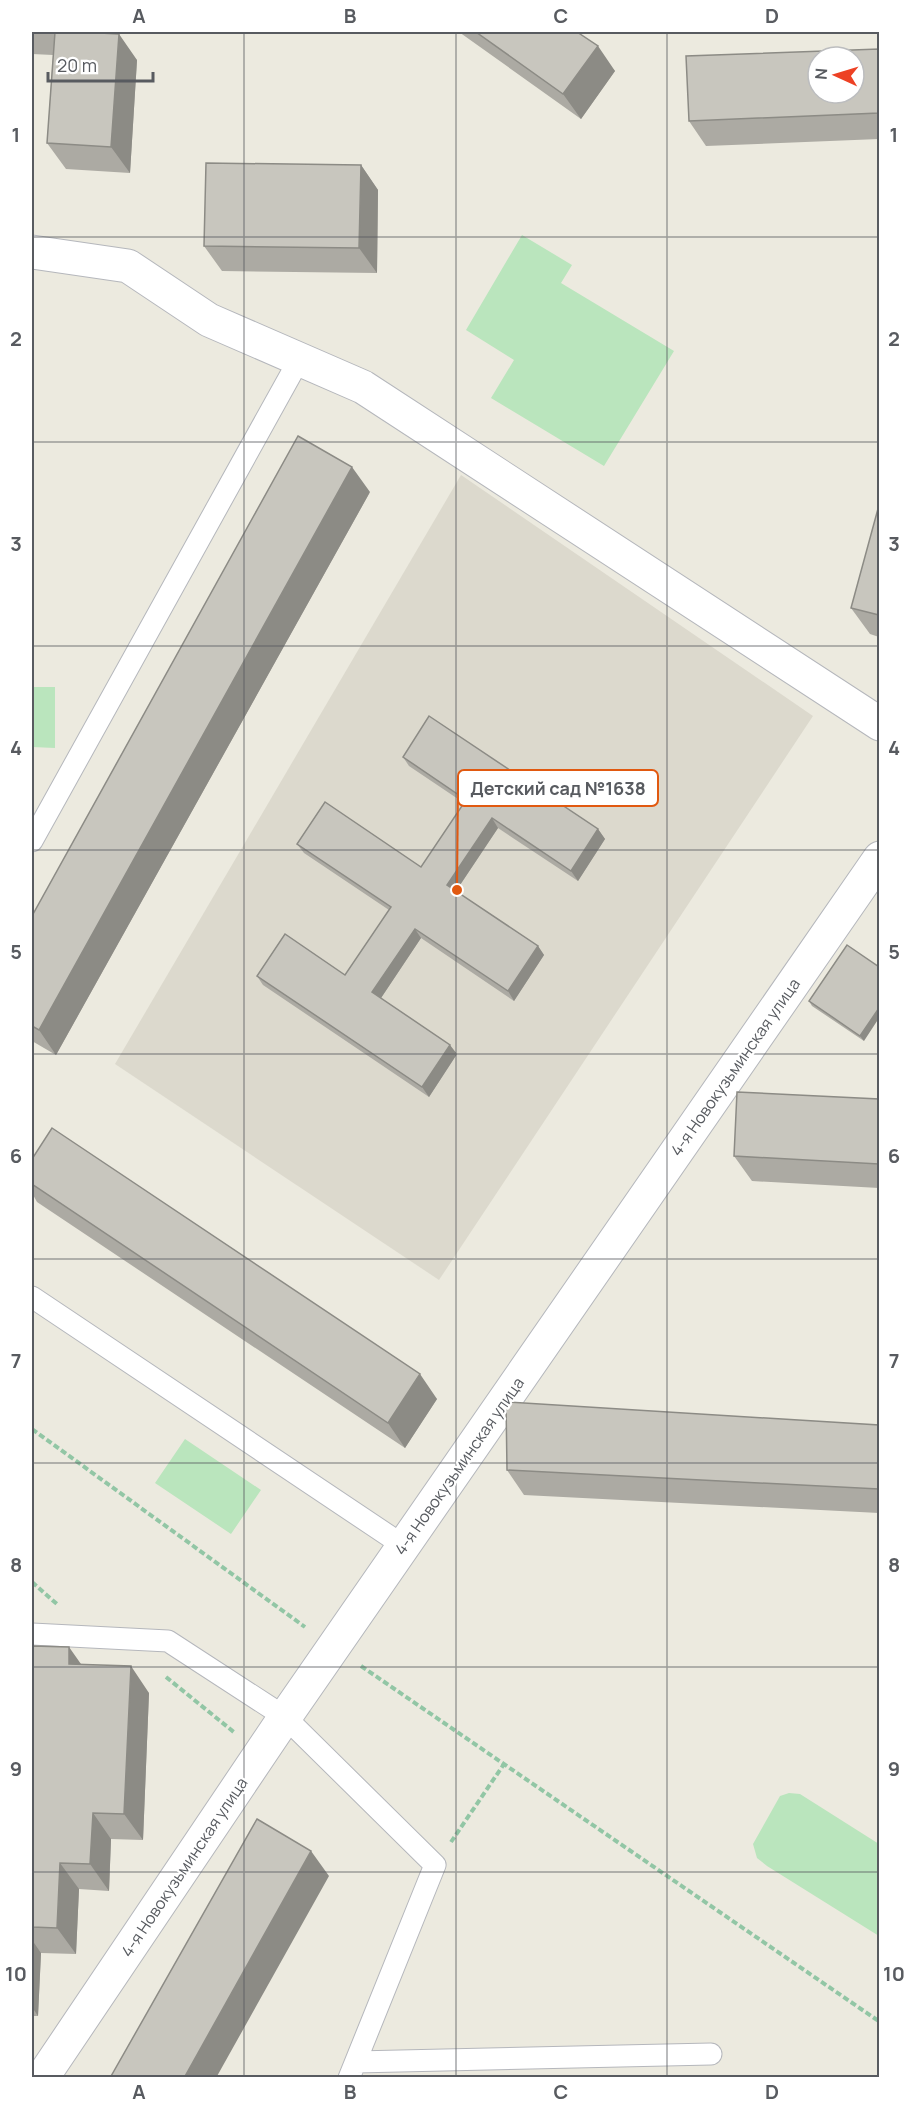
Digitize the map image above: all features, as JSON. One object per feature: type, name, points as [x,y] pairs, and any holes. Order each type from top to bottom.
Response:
[{"type":"street","points":[[32,252],[128,266],[209,320],[363,387],[879,724]]},
{"type":"street","name":"4-я Новокузьминская улица","points":[[42,2078],[285,1717],[879,858]]},
{"type":"lane","points":[[32,841],[300,358]]},
{"type":"lane","points":[[32,1297],[404,1546]]},
{"type":"lane","points":[[32,1634],[168,1641],[285,1717],[435,1865],[352,2070],[711,2054]]},
{"type":"path","points":[[32,1429],[334,1647],[879,2022]]},
{"type":"path","points":[[435,1865],[504,1764]]},
{"type":"shaded area","points":[[461,475],[813,716],[439,1280],[115,1064]]},
{"type":"green space","points":[[522,235],[572,265],[561,283],[674,351],[604,466],[491,398],[514,360],[466,330]]},
{"type":"green space","points":[[32,687],[55,687],[55,748],[32,747]]},
{"type":"green space","points":[[185,1439],[261,1490],[231,1534],[155,1483]]},
{"type":"green space","points":[[789,1793],[800,1794],[879,1844],[879,1936],[757,1858],[753,1844],[780,1796]]},
{"type":"building","points":[[55,32],[119,34],[111,147],[47,143]]},
{"type":"building","points":[[476,32],[577,32],[598,46],[563,94]]},
{"type":"building","points":[[866,49],[879,49],[879,113],[689,121],[686,56],[806,52],[806,105],[866,105]]},
{"type":"building","points":[[206,163],[361,165],[359,248],[204,246]]},
{"type":"building","points":[[298,436],[352,467],[39,1030],[32,1026],[32,916]]},
{"type":"building","points":[[879,505],[879,615],[851,608]]},
{"type":"building","points":[[429,716],[598,829],[571,871],[492,818],[447,885],[538,946],[508,991],[415,929],[372,992],[450,1045],[422,1087],[257,976],[285,934],[345,975],[391,907],[297,844],[325,802],[421,867],[466,800],[403,757]]},
{"type":"building","points":[[847,945],[879,967],[879,1008],[860,1036],[809,1001]]},
{"type":"building","points":[[737,1092],[879,1099],[879,1164],[734,1156]]},
{"type":"building","points":[[52,1128],[420,1374],[388,1423],[32,1184],[32,1159]]},
{"type":"building","points":[[506,1402],[879,1425],[879,1489],[507,1470]]},
{"type":"building","points":[[32,1646],[69,1647],[69,1664],[131,1666],[124,1814],[93,1813],[90,1864],[60,1863],[57,1928],[32,1927]]},
{"type":"building","points":[[257,1819],[311,1851],[184,2078],[110,2078]]},
{"type":"place","name":"Детский сад №1638","points":[[457,890]]}]
